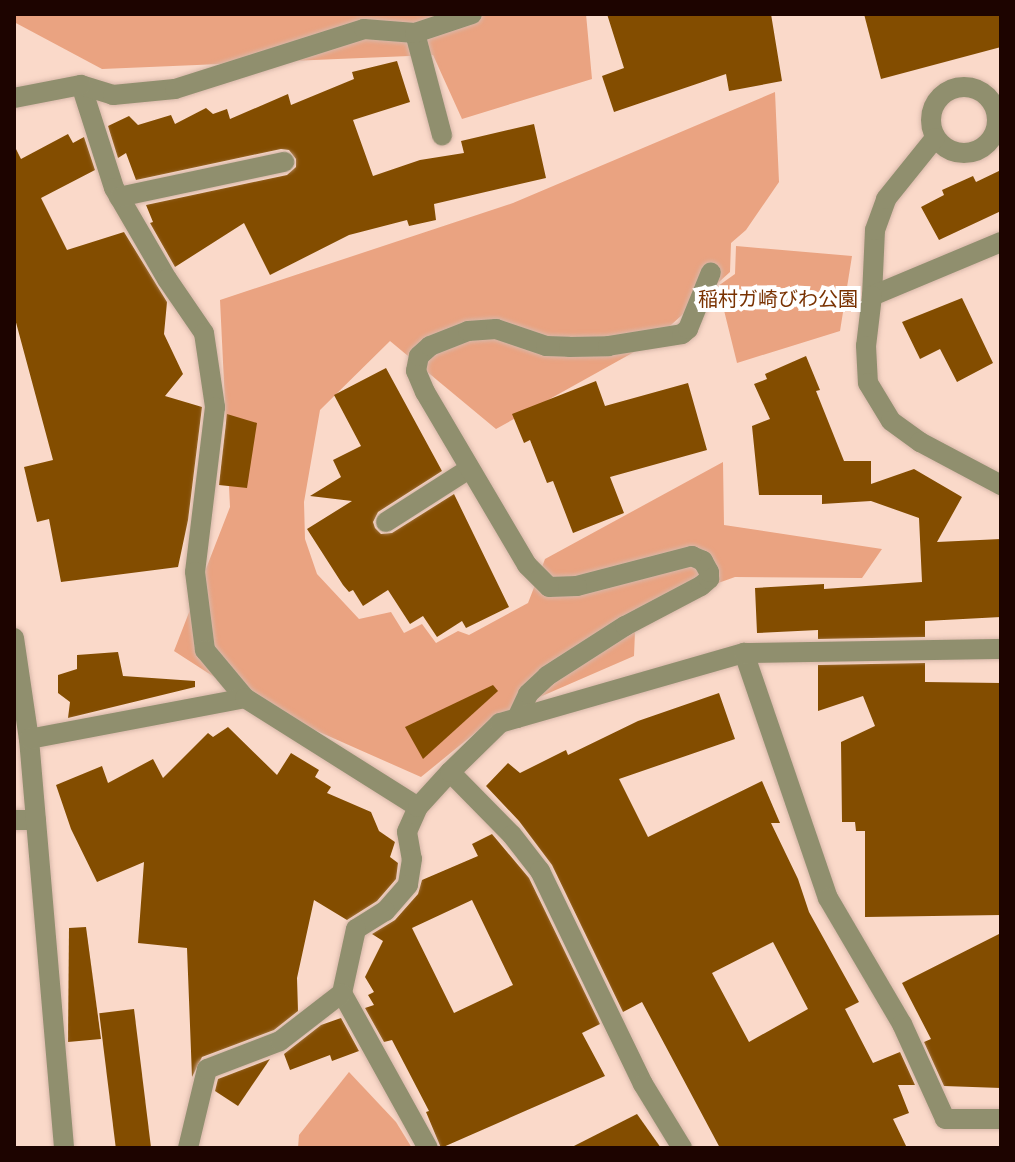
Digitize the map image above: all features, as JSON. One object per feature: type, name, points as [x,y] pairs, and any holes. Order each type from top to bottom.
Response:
[{"type":"street","points":[[14,98],[81,85],[113,95],[175,89],[364,29],[415,33],[472,14]]},
{"type":"street","points":[[415,33],[442,135]]},
{"type":"street","points":[[81,85],[119,197],[204,333],[215,407],[195,572],[205,650],[245,698],[418,807]]},
{"type":"street","points":[[935,138],[886,199],[875,230],[866,346],[868,383],[891,421],[920,442],[1001,485]]},
{"type":"street","points":[[119,197],[284,162]]},
{"type":"street","points":[[872,296],[1001,242]]},
{"type":"street","points":[[517,718],[528,694],[547,676],[625,626],[689,594],[709,579],[709,572],[703,561],[692,556],[577,586],[549,587],[527,565],[469,469],[416,371],[419,356],[430,346],[468,331],[496,329],[546,346],[569,347],[608,346],[682,334],[688,329],[711,272]]},
{"type":"street","points":[[386,522],[469,469]]},
{"type":"street","points":[[14,638],[29,739],[64,1148]]},
{"type":"street","points":[[188,1148],[207,1069],[280,1041],[342,993],[356,929],[385,911],[408,885],[412,859],[407,832],[418,807],[500,723],[744,653],[1001,649]]},
{"type":"street","points":[[744,653],[828,898],[902,1024],[945,1119],[1001,1119]]},
{"type":"street","points":[[29,739],[245,698]]},
{"type":"street","points":[[450,772],[512,835],[540,871],[643,1084],[682,1148]]},
{"type":"street","points":[[14,820],[36,820]]},
{"type":"street","points":[[342,993],[428,1148]]},
{"type":"green space","points":[[14,14],[586,14],[592,79],[462,119],[433,55],[102,69],[14,22]]},
{"type":"green space","points":[[775,92],[779,182],[746,230],[731,243],[730,272],[652,342],[496,429],[390,341],[320,410],[304,502],[305,539],[317,574],[359,619],[391,612],[404,633],[422,624],[436,643],[458,631],[469,635],[528,603],[545,559],[723,462],[724,525],[882,549],[862,578],[735,577],[679,597],[635,631],[634,656],[496,716],[421,777],[256,704],[174,651],[230,507],[220,300],[513,203]]},
{"type":"green space","name":"稲村ガ崎びわ公園","points":[[736,246],[852,256],[840,331],[737,363],[718,286],[735,274]]},
{"type":"green space","points":[[349,1072],[396,1122],[412,1148],[298,1148],[299,1135]]},
{"type":"building","points":[[607,14],[771,14],[782,81],[729,91],[726,74],[614,112],[602,76],[624,68]]},
{"type":"building","points":[[864,14],[1001,14],[1001,47],[881,79]]},
{"type":"building","points":[[397,61],[410,102],[353,120],[373,176],[420,160],[464,153],[461,141],[534,124],[546,178],[434,204],[436,220],[409,226],[407,220],[349,235],[270,275],[244,223],[175,267],[150,223],[153,222],[146,205],[287,175],[296,167],[296,159],[289,150],[281,149],[136,180],[126,153],[118,158],[108,126],[129,116],[138,125],[171,115],[175,124],[206,108],[213,114],[227,109],[230,119],[288,94],[291,105],[354,79],[352,72]]},
{"type":"building","points":[[68,134],[73,143],[84,137],[95,170],[41,198],[67,250],[124,232],[167,302],[164,334],[183,374],[165,396],[202,407],[188,520],[178,567],[61,582],[49,519],[37,522],[24,467],[53,460],[14,315],[14,145],[21,159]]},
{"type":"building","points":[[1001,170],[1001,211],[939,240],[921,207],[944,195],[942,190],[973,176],[976,182]]},
{"type":"building","points":[[962,298],[993,363],[957,382],[940,349],[920,359],[902,322]]},
{"type":"building","points":[[806,356],[820,390],[816,391],[844,461],[871,461],[871,484],[914,469],[962,497],[937,542],[1001,539],[1001,617],[925,621],[925,637],[818,639],[818,630],[757,633],[755,588],[824,584],[824,589],[922,582],[919,518],[871,501],[822,504],[822,495],[759,495],[752,426],[770,419],[754,384],[767,379],[765,374]]},
{"type":"building","points":[[386,368],[442,471],[378,512],[373,522],[375,528],[381,534],[392,533],[454,494],[509,607],[466,628],[462,621],[437,637],[423,616],[410,624],[388,590],[363,606],[353,590],[349,592],[343,585],[307,529],[352,501],[310,496],[341,477],[333,460],[361,446],[334,395]]},
{"type":"building","points":[[596,381],[605,406],[688,383],[707,450],[610,477],[624,513],[573,533],[553,481],[547,483],[530,440],[524,443],[512,414]]},
{"type":"building","points":[[227,414],[257,423],[247,488],[219,485]]},
{"type":"building","points":[[118,652],[123,676],[195,681],[195,687],[68,718],[70,702],[58,693],[58,675],[77,669],[77,655]]},
{"type":"building","points":[[925,663],[925,682],[1001,683],[1001,915],[865,917],[865,831],[856,831],[855,822],[842,822],[841,742],[875,726],[863,696],[818,711],[818,665]]},
{"type":"building","points":[[493,685],[498,691],[423,759],[405,727]]},
{"type":"building","points":[[719,693],[735,739],[619,779],[648,837],[762,781],[780,823],[771,823],[798,879],[809,912],[859,1002],[845,1009],[873,1063],[900,1052],[915,1085],[898,1085],[909,1113],[893,1119],[907,1148],[720,1148],[642,1002],[623,1012],[552,865],[519,821],[486,786],[508,763],[520,773],[566,750],[568,755],[638,721]],"holes":[[[773,942],[808,1009],[749,1042],[712,973]]]},
{"type":"building","points":[[228,727],[277,775],[291,753],[319,770],[315,777],[331,787],[327,793],[371,812],[379,831],[395,842],[390,857],[398,863],[396,879],[377,901],[347,920],[314,900],[297,978],[298,1011],[274,1030],[202,1057],[192,1077],[187,948],[138,943],[144,862],[97,882],[71,829],[56,785],[102,766],[108,783],[153,759],[163,778],[208,733],[213,737]]},
{"type":"building","points":[[492,834],[529,878],[600,1024],[582,1033],[605,1076],[441,1148],[426,1112],[429,1111],[392,1040],[384,1042],[365,1008],[374,1005],[368,995],[374,992],[365,977],[383,941],[372,934],[395,920],[418,894],[422,880],[478,856],[472,844]],"holes":[[[472,900],[513,985],[454,1013],[412,928]]]},
{"type":"building","points":[[86,927],[101,1039],[68,1042],[69,928]]},
{"type":"building","points":[[1001,933],[1001,1088],[944,1086],[924,1042],[931,1039],[902,983]]},
{"type":"building","points":[[134,1009],[151,1148],[116,1148],[99,1013]]},
{"type":"building","points":[[341,1018],[359,1051],[332,1061],[330,1055],[290,1070],[284,1054],[321,1025]]},
{"type":"building","points":[[270,1059],[238,1106],[215,1091],[218,1079]]},
{"type":"building","points":[[637,1114],[661,1148],[570,1148]]}]
